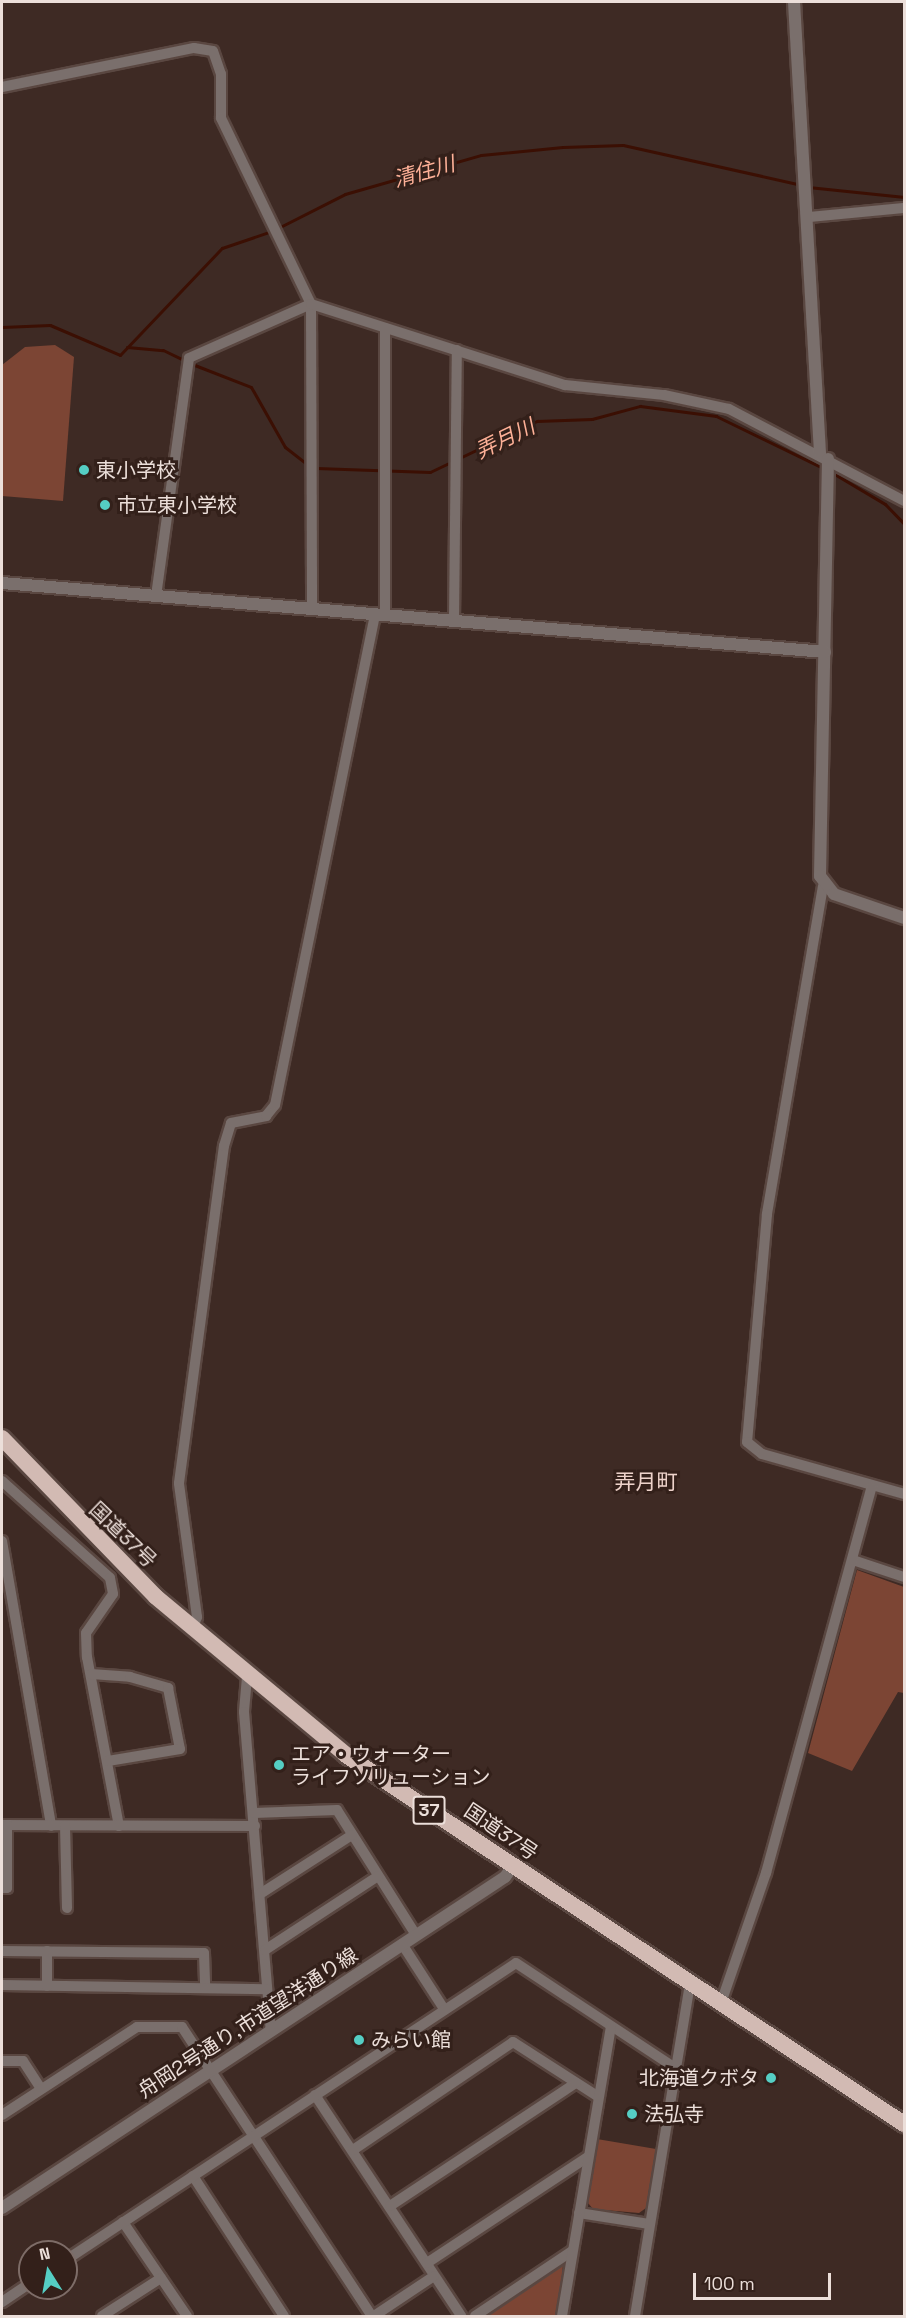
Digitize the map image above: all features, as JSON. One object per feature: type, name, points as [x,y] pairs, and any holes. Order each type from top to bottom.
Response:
[{"type":"highway","name":"国道37号","points":[[2,1438],[79,1523],[192,1629],[247,1677],[346,1755],[904,2124]]},
{"type":"street","points":[[794,2],[824,457],[823,886],[767,1214],[745,1429],[750,1449],[871,1488],[904,1494]]},
{"type":"street","points":[[2,87],[194,48],[213,51],[221,74],[221,118],[311,304],[312,609]]},
{"type":"street","points":[[809,217],[904,208]]},
{"type":"street","points":[[156,596],[189,358],[311,304],[565,385],[702,401],[824,457],[904,501]]},
{"type":"street","points":[[192,1629],[197,1617],[179,1483],[224,1146],[231,1123],[266,1116],[275,1105],[380,615],[385,471],[385,328]]},
{"type":"street","points":[[454,621],[457,350]]},
{"type":"street","points":[[2,583],[825,652]]},
{"type":"street","points":[[823,886],[843,899],[904,918]]},
{"type":"street","points":[[2,1482],[110,1578],[113,1594],[87,1633],[91,1674],[119,1826]]},
{"type":"street","points":[[721,2003],[766,1873],[871,1488]]},
{"type":"street","points":[[2,1541],[51,1826]]},
{"type":"street","points":[[853,1560],[904,1577]]},
{"type":"street","points":[[91,1674],[165,1684],[180,1749],[108,1761]]},
{"type":"street","points":[[247,1677],[244,1712],[271,2031]]},
{"type":"street","points":[[254,1813],[338,1810],[416,1935]]},
{"type":"street","points":[[2,1888],[7,1888],[4,1825],[255,1826]]},
{"type":"street","points":[[65,1826],[67,1908]]},
{"type":"street","points":[[260,1894],[352,1835]]},
{"type":"street","name":"舟岡2号通り,市道望洋通り線","points":[[2,2208],[506,1877],[513,1866]]},
{"type":"street","points":[[265,1950],[378,1876]]},
{"type":"street","points":[[402,1944],[444,2009]]},
{"type":"street","points":[[2,1951],[204,1953],[205,1988]]},
{"type":"street","points":[[47,1951],[47,1986]]},
{"type":"street","points":[[78,2252],[516,1963],[675,2068]]},
{"type":"street","points":[[635,2316],[690,1982]]},
{"type":"street","points":[[2,1985],[267,1989]]},
{"type":"street","points":[[562,2316],[597,2096],[611,2026]]},
{"type":"street","points":[[2,2115],[137,2027],[182,2027],[373,2316],[434,2276]]},
{"type":"street","points":[[353,2150],[513,2042],[597,2096]]},
{"type":"street","points":[[2,2061],[23,2061],[41,2089]]},
{"type":"street","points":[[390,2206],[576,2083]]},
{"type":"street","points":[[315,2095],[461,2316]]},
{"type":"street","points":[[427,2264],[588,2157]]},
{"type":"street","points":[[193,2176],[284,2316]]},
{"type":"street","points":[[579,2213],[650,2224]]},
{"type":"street","points":[[123,2222],[187,2316]]},
{"type":"street","points":[[475,2316],[572,2251]]},
{"type":"street","points":[[102,2316],[161,2278]]},
{"type":"street","points":[[2,2302],[18,2291]]},
{"type":"shaded area","points":[[55,345],[74,357],[63,501],[2,496],[2,365],[25,347]]},
{"type":"shaded area","points":[[857,1570],[904,1587],[904,1693],[898,1692],[852,1771],[808,1753]]},
{"type":"shaded area","points":[[597,2139],[656,2149],[646,2208],[639,2213],[593,2209],[588,2203]]},
{"type":"shaded area","points":[[563,2265],[558,2316],[485,2316]]},
{"type":"waterway","name":"清住川","points":[[278,228],[345,194],[481,155],[563,147],[623,145],[802,185]]},
{"type":"waterway","name":"清住川","points":[[808,187],[904,197]]},
{"type":"waterway","name":"清住川","points":[[2,327],[50,325],[120,355],[222,248],[272,231]]},
{"type":"waterway","name":"弄月川","points":[[127,347],[163,350],[186,361]]},
{"type":"waterway","name":"弄月川","points":[[192,364],[251,387],[285,447],[309,466]]},
{"type":"waterway","name":"弄月川","points":[[316,468],[430,472],[537,421],[592,419],[640,406],[716,416],[825,469]]},
{"type":"waterway","name":"弄月川","points":[[831,472],[885,504],[904,524]]},
{"type":"place","name":"東小学校","points":[[84,470]]},
{"type":"place","name":"市立東小学校","points":[[105,505]]},
{"type":"place","name":"エア・ウォーター ライフソリューション","points":[[279,1765]]},
{"type":"place","name":"みらい館","points":[[359,2040]]},
{"type":"place","name":"北海道クボタ","points":[[771,2078]]},
{"type":"place","name":"法弘寺","points":[[632,2114]]},
{"type":"district","name":"弄月町","points":[[646,1482]]}]
